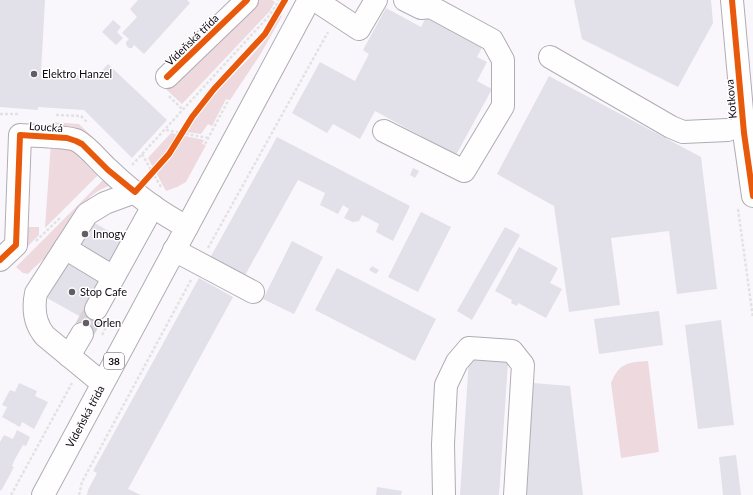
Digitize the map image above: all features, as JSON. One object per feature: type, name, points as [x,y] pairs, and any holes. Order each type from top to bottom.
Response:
[{"type":"main road","name":"Vídeňská třída","points":[[167,77],[247,0]]},
{"type":"main road","name":"Vídeňská třída","points":[[43,495],[102,382],[309,0]]},
{"type":"main road","points":[[315,0],[359,29],[376,0]]},
{"type":"main road","points":[[384,130],[464,172],[502,106],[503,60],[492,40],[431,6],[421,8],[404,0]]},
{"type":"main road","name":"Kotkova","points":[[732,0],[744,133],[753,196]]},
{"type":"main road","points":[[550,57],[683,132],[728,130]]},
{"type":"main road","name":"Loucká","points":[[0,260],[16,245],[20,135],[76,140],[108,170],[135,192],[168,217],[187,227]]},
{"type":"main road","points":[[102,382],[51,342],[41,331],[34,312],[34,304],[36,293],[87,214],[105,203],[135,192]]},
{"type":"main road","points":[[96,309],[153,206]]},
{"type":"main road","points":[[65,248],[113,277]]},
{"type":"main road","points":[[174,250],[253,292]]},
{"type":"main road","points":[[69,356],[82,334]]},
{"type":"main road","points":[[444,495],[443,444],[446,385],[457,362],[469,348],[512,351],[523,365],[515,495]]},
{"type":"path","points":[[273,21],[278,7],[278,0]]},
{"type":"path","points":[[127,161],[132,166],[268,16],[285,0]]},
{"type":"path","points":[[205,144],[229,99]]},
{"type":"path","points":[[165,130],[208,138]]},
{"type":"path","points":[[135,192],[159,166]]},
{"type":"shaded area","points":[[255,0],[272,0],[275,2],[269,12],[182,104],[156,80]]},
{"type":"shaded area","points":[[280,15],[282,16],[260,55],[230,100],[226,99],[212,126],[208,124],[201,134],[187,132],[212,96],[262,44]]},
{"type":"shaded area","points":[[52,122],[79,124],[114,158],[109,163],[51,131]]},
{"type":"shaded area","points":[[171,133],[204,140],[202,144],[206,145],[186,182],[166,191],[148,158]]},
{"type":"shaded area","points":[[51,142],[65,143],[102,171],[45,228]]},
{"type":"shaded area","points":[[107,176],[111,185],[93,194],[87,200],[71,228],[57,246],[28,274],[23,273],[16,267]]},
{"type":"shaded area","points":[[24,227],[39,227],[39,235],[28,246],[22,232]]},
{"type":"shaded area","points":[[648,361],[659,452],[621,458],[611,383],[617,371],[625,365],[635,362]]},
{"type":"building","name":"Elektro Hanzel","points":[[0,0],[45,0],[41,72],[97,76],[108,64],[167,120],[132,158],[84,110],[38,107],[38,110],[0,107]]},
{"type":"building","points":[[138,0],[187,0],[190,3],[144,54],[134,45],[132,48],[129,48],[126,45],[126,42],[129,39],[122,33],[137,17],[130,9]]},
{"type":"building","points":[[574,0],[711,0],[713,23],[678,87],[582,39]]},
{"type":"building","points":[[386,8],[421,27],[428,13],[484,44],[477,57],[487,62],[477,81],[492,89],[456,155],[375,111],[360,139],[333,124],[327,133],[292,113],[320,62],[355,81],[369,54],[363,50]]},
{"type":"building","points":[[113,20],[121,27],[117,32],[123,38],[116,45],[102,32]]},
{"type":"building","points":[[549,76],[701,157],[717,289],[677,294],[669,231],[611,238],[620,305],[569,312],[554,206],[497,174]]},
{"type":"building","points":[[277,137],[410,206],[393,241],[376,232],[379,224],[362,215],[359,221],[353,222],[344,218],[349,209],[343,205],[338,214],[320,205],[325,193],[298,180],[244,277],[210,258]]},
{"type":"building","points":[[413,168],[419,171],[415,178],[410,175]]},
{"type":"building","points":[[75,212],[141,249],[87,337],[74,329],[81,317],[47,298],[75,247]]},
{"type":"building","points":[[421,212],[451,227],[418,292],[388,277]]},
{"type":"building","points":[[505,227],[520,235],[472,320],[457,311]]},
{"type":"building","points":[[292,241],[323,257],[294,314],[263,299]]},
{"type":"building","points":[[519,247],[558,268],[550,283],[562,289],[546,318],[518,303],[517,306],[511,303],[512,300],[495,291]]},
{"type":"building","points":[[372,266],[379,270],[376,274],[369,270]]},
{"type":"building","points":[[337,268],[436,319],[415,361],[315,310]]},
{"type":"building","points":[[199,278],[233,297],[128,489],[141,495],[87,495],[97,473],[93,471]]},
{"type":"building","points":[[659,311],[663,345],[599,354],[594,319]]},
{"type":"building","points":[[721,320],[734,425],[698,429],[685,325]]},
{"type":"building","points":[[469,359],[508,362],[499,495],[460,495]]},
{"type":"building","points":[[19,383],[37,391],[35,396],[48,402],[34,429],[22,422],[20,427],[2,417],[7,407],[2,405],[10,390],[15,392]]},
{"type":"building","points":[[533,383],[570,386],[583,495],[526,495]]},
{"type":"building","points":[[17,430],[30,437],[26,446],[23,445],[15,459],[12,466],[14,467],[1,491],[0,442],[4,435],[13,439]]},
{"type":"building","points":[[736,455],[741,495],[723,495],[719,457]]},
{"type":"building","points":[[377,487],[402,491],[401,495],[376,495]]},
{"type":"tunnel","points":[[82,334],[96,309]]},
{"type":"cycle path","points":[[167,77],[247,0]]},
{"type":"cycle path","points":[[0,260],[16,245],[20,135],[67,138],[76,141],[82,144],[108,170],[135,192],[169,154],[192,117],[214,89],[265,34],[285,0]]},
{"type":"cycle path","points":[[732,0],[744,133],[753,196]]},
{"type":"place","name":"Elektro Hanzel","points":[[34,74]]},
{"type":"place","name":"Innogy","points":[[85,234]]},
{"type":"place","name":"Stop Cafe","points":[[72,292]]},
{"type":"place","name":"Orlen","points":[[86,323]]}]
